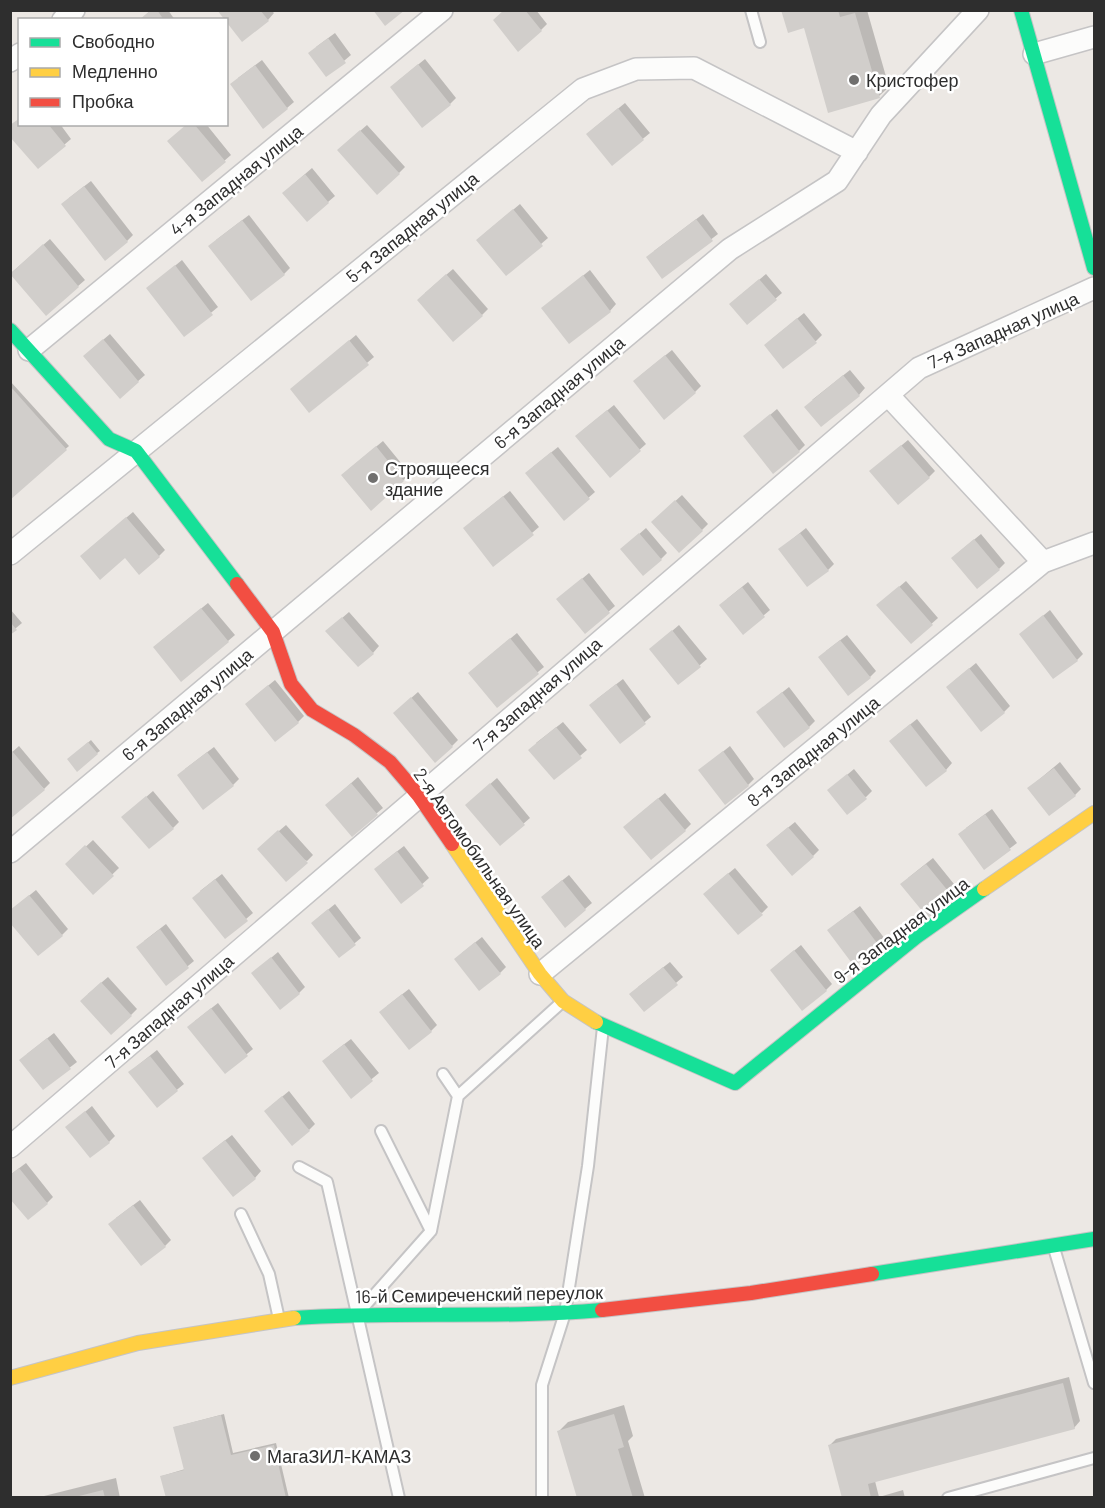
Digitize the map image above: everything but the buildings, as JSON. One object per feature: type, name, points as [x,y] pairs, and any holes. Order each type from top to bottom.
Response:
[{"type":"street","name":"4-я Западная улица","points":[[29,350],[442,10]]},
{"type":"street","name":"6-я Западная улица","points":[[10,852],[730,249],[837,181],[881,114],[978,10]]},
{"type":"street","points":[[1021,10],[1095,268]]},
{"type":"street","points":[[1034,54],[1095,37]]},
{"type":"street","name":"5-я Западная улица","points":[[10,554],[584,88],[636,69],[694,68],[856,152]]},
{"type":"street","name":"7-я Западная улица","points":[[10,1147],[919,368],[1095,288]]},
{"type":"street","name":"2-я Автомобильная улица","points":[[10,330],[108,439],[135,451],[273,632],[291,684],[312,710],[354,735],[390,762],[419,796],[540,974],[563,1001],[603,1026],[645,1041],[735,1083]]},
{"type":"street","points":[[888,395],[1043,562]]},
{"type":"street","name":"8-я Западная улица","points":[[540,974],[1043,562],[1095,543]]},
{"type":"street","name":"9-я Западная улица","points":[[735,1083],[916,937],[1095,813]]},
{"type":"street","name":"16-й Семиреченский переулок","points":[[10,1378],[138,1343],[279,1319],[357,1314],[565,1313],[751,1293],[1095,1239]]},
{"type":"lane","points":[[751,10],[760,42]]},
{"type":"lane","points":[[357,1314],[431,1232],[458,1096],[563,1001]]},
{"type":"lane","points":[[542,1497],[542,1385],[565,1313],[588,1166],[603,1026]]},
{"type":"lane","points":[[442,1074],[458,1096]]},
{"type":"lane","points":[[381,1131],[431,1232]]},
{"type":"lane","points":[[299,1167],[327,1182],[399,1497]]},
{"type":"lane","points":[[241,1214],[269,1274],[279,1319]]},
{"type":"lane","points":[[1053,1245],[1095,1383]]},
{"type":"lane","points":[[948,1497],[1095,1458]]},
{"type":"traffic: fast","points":[[1021,10],[1094,268]]},
{"type":"traffic: fast","points":[[10,330],[109,439],[136,451],[237,584]]},
{"type":"traffic: fast","points":[[596,1022],[735,1083],[916,937],[984,889]]},
{"type":"traffic: fast","points":[[872,1274],[1094,1239]]},
{"type":"traffic: fast","points":[[294,1318],[564,1313],[602,1310]]},
{"type":"traffic: slow","points":[[984,889],[1094,813]]},
{"type":"traffic: slow","points":[[452,844],[540,974],[563,1001],[596,1022]]},
{"type":"traffic: slow","points":[[10,1378],[138,1343],[294,1318]]},
{"type":"traffic: jam","points":[[237,584],[273,632],[291,684],[312,710],[354,735],[390,762],[419,796],[452,844]]},
{"type":"traffic: jam","points":[[602,1310],[751,1293],[872,1274]]},
{"type":"place","name":"Кристофер","points":[[854,80]]},
{"type":"place","name":"Строящееся здание","points":[[373,478]]},
{"type":"place","name":"МагаЗИЛ-КАМАЗ","points":[[255,1456]]}]
